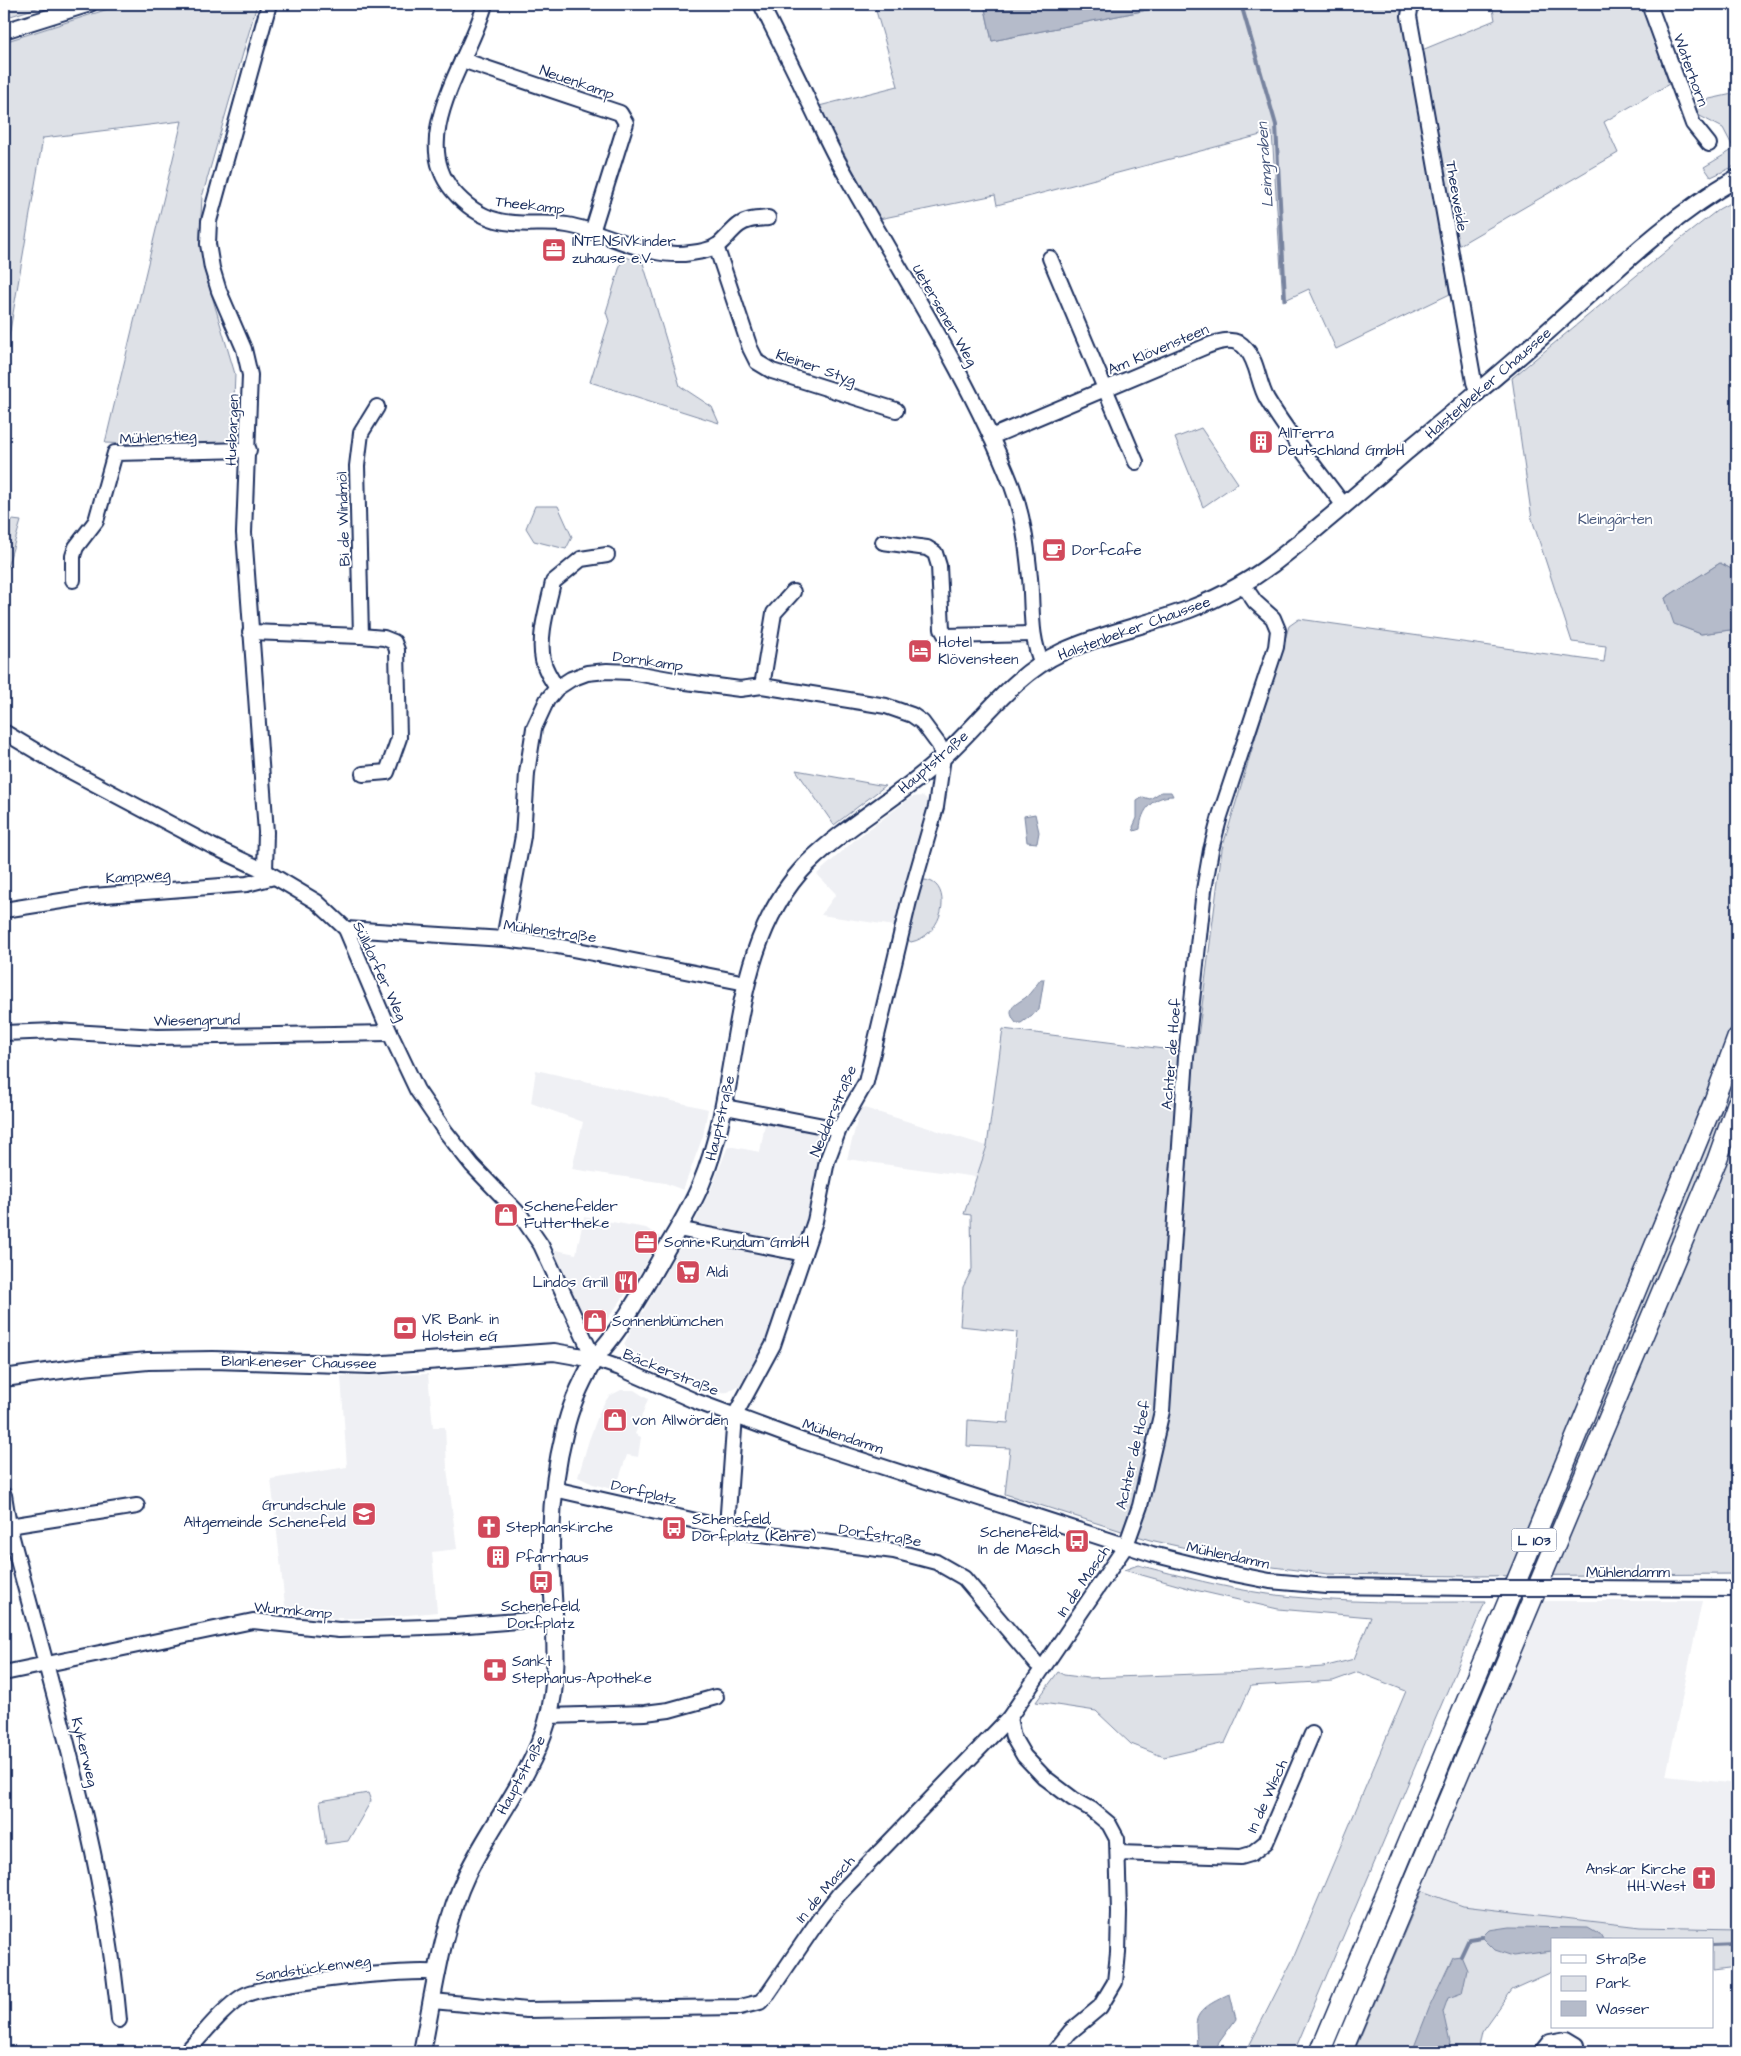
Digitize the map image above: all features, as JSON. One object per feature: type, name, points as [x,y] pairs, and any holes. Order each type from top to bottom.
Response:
[{"type":"highway","name":"L 103","points":[[1320,2052],[1712,1106],[1737,1038]]},
{"type":"highway","name":"L 103","points":[[1342,2052],[1717,1160],[1737,1104]]},
{"type":"main road","name":"Halstenbeker Chaussee","points":[[1042,663],[1062,652],[1100,637],[1185,612],[1242,584],[1282,557],[1478,393],[1656,235],[1696,204],[1737,178]]},
{"type":"main road","name":"Hauptstraße","points":[[422,2052],[448,1929],[465,1880],[483,1844],[533,1758],[549,1716],[556,1667],[551,1552],[554,1489],[566,1424],[594,1359],[620,1326],[678,1229],[709,1165],[725,1107],[746,983],[760,940],[773,909],[793,880],[813,858],[943,757],[1007,692],[1042,663]]},
{"type":"main road","name":"Blankeneser Chaussee","points":[[4,1378],[92,1366],[158,1361],[213,1360],[370,1365],[554,1352],[594,1359]]},
{"type":"street","points":[[4,31],[90,4]]},
{"type":"street","name":"Husbargen","points":[[269,4],[214,203],[208,244],[212,268],[219,291],[244,349],[250,374],[244,533],[269,874]]},
{"type":"street","name":"Theekamp","points":[[485,4],[443,108],[436,136],[439,163],[448,185],[462,201],[478,213],[498,220],[569,225],[630,245],[673,256],[693,253],[716,246],[740,225],[752,219],[768,218]]},
{"type":"street","name":"Uetersener Weg","points":[[761,4],[841,167],[933,323],[969,390],[991,437],[1014,493],[1025,531],[1033,634],[1037,654],[1042,663]]},
{"type":"street","name":"Theeweide","points":[[1411,4],[1409,16],[1472,372],[1478,393]]},
{"type":"street","name":"Waterhorn","points":[[1649,4],[1693,124],[1709,144]]},
{"type":"street","name":"Neuenkamp","points":[[462,60],[620,113],[626,123],[592,232]]},
{"type":"street","name":"Kleiner Styg","points":[[716,246],[750,348],[757,362],[772,371],[896,410]]},
{"type":"street","name":"Am Klövensteen","points":[[1050,258],[1136,462]]},
{"type":"street","name":"Am Klövensteen","points":[[991,437],[1220,340],[1230,340],[1246,348],[1266,397],[1344,506]]},
{"type":"street","name":"Bi de Windmöl","points":[[362,636],[357,466],[362,433],[377,407]]},
{"type":"street","name":"Mühlenstieg","points":[[73,580],[73,556],[76,547],[96,521],[115,453],[248,450]]},
{"type":"street","points":[[883,542],[927,548],[935,552],[939,566],[942,629],[946,636],[1033,634]]},
{"type":"street","points":[[557,688],[547,673],[543,661],[542,645],[553,582],[581,559],[607,555]]},
{"type":"street","name":"Achter de Hoef","points":[[1125,1547],[1140,1506],[1162,1411],[1186,1057],[1204,890],[1211,850],[1220,816],[1276,647],[1278,630],[1273,618],[1255,602],[1242,584]]},
{"type":"street","points":[[762,686],[774,613],[793,592]]},
{"type":"street","points":[[250,632],[362,636],[384,638],[394,642],[397,650],[399,738],[387,772],[363,774]]},
{"type":"street","name":"Dornkamp","points":[[504,939],[523,836],[530,747],[539,714],[557,688],[587,673],[607,671],[630,672],[740,689],[762,686],[886,706],[912,715],[931,732],[939,745],[943,757]]},
{"type":"street","name":"Sülldorfer Weg","points":[[4,732],[70,771],[269,874],[317,902],[346,928],[390,1033],[417,1090],[445,1131],[472,1165],[521,1216],[541,1245],[594,1359]]},
{"type":"street","name":"Nedderstraße","points":[[727,1527],[735,1415],[774,1345],[815,1221],[827,1161],[840,1129],[866,1082],[906,909],[936,807],[943,757]]},
{"type":"street","name":"Kampweg","points":[[4,910],[93,896],[247,884],[269,874]]},
{"type":"street","name":"Mühlenstraße","points":[[346,928],[504,939],[552,945],[746,983]]},
{"type":"street","name":"Wiesengrund","points":[[4,1033],[55,1031],[157,1037],[390,1033]]},
{"type":"street","points":[[725,1107],[840,1129]]},
{"type":"street","points":[[678,1229],[804,1254]]},
{"type":"street","name":"Bäckerstraße","points":[[594,1359],[620,1368],[694,1401],[735,1415]]},
{"type":"street","name":"Mühlendamm","points":[[735,1415],[803,1441],[898,1470],[1125,1547],[1224,1572],[1270,1581],[1326,1586],[1737,1589]]},
{"type":"street","name":"Dorfplatz","points":[[554,1489],[727,1527]]},
{"type":"street","name":"Kykerweg","points":[[4,1495],[9,1526],[71,1757],[114,1962],[119,2020]]},
{"type":"street","points":[[9,1526],[137,1506]]},
{"type":"street","name":"Dorfstraße","points":[[727,1527],[745,1532],[904,1553],[941,1564],[964,1578],[1036,1663],[1043,1668]]},
{"type":"street","name":"In de Masch","points":[[433,2002],[527,2010],[740,2007],[760,2002],[768,1994],[820,1918],[839,1894],[1009,1718],[1125,1547]]},
{"type":"street","name":"Wurmkamp","points":[[4,1674],[253,1621],[339,1630],[455,1626],[555,1618]]},
{"type":"street","points":[[549,1716],[645,1713],[669,1710],[716,1697]]},
{"type":"street","points":[[1009,1718],[1013,1738],[1024,1756],[1044,1777],[1073,1799],[1092,1809],[1109,1824],[1116,1839],[1118,1853],[1118,1953],[1115,1982],[1100,2007],[1070,2032],[1054,2052]]},
{"type":"street","name":"In de Wisch","points":[[1118,1853],[1241,1857],[1256,1852],[1266,1842],[1312,1734]]},
{"type":"street","name":"Sandstückenweg","points":[[186,2052],[229,2007],[244,1996],[262,1989],[374,1975],[429,1971],[438,1973]]},
{"type":"street","points":[[1542,2052],[1550,2042],[1567,2039],[1577,2045],[1578,2052]]},
{"type":"shaded area","points":[[923,796],[929,801],[930,808],[895,926],[821,915],[836,894],[817,874],[856,839],[912,797]]},
{"type":"shaded area","points":[[536,1070],[708,1109],[703,1136],[683,1190],[665,1183],[572,1169],[583,1122],[531,1103]]},
{"type":"shaded area","points":[[861,1107],[987,1146],[976,1177],[847,1159]]},
{"type":"shaded area","points":[[766,1118],[829,1130],[810,1219],[801,1245],[797,1247],[693,1226],[712,1187],[728,1146],[760,1152]]},
{"type":"shaded area","points":[[584,1217],[646,1228],[660,1237],[636,1280],[600,1329],[595,1331],[585,1326],[551,1249],[576,1254]]},
{"type":"shaded area","points":[[685,1238],[794,1259],[769,1341],[741,1384],[728,1392],[716,1393],[684,1382],[627,1349],[624,1344],[640,1313],[643,1312]]},
{"type":"shaded area","name":"Grundschule Altgemeinde Schenefeld","points":[[428,1374],[433,1427],[445,1427],[447,1468],[457,1549],[432,1552],[437,1612],[378,1618],[322,1618],[286,1614],[271,1479],[347,1467],[341,1376]]},
{"type":"shaded area","points":[[621,1390],[634,1390],[648,1399],[635,1434],[641,1437],[638,1457],[627,1455],[615,1490],[593,1484],[578,1477],[601,1408],[609,1396]]},
{"type":"shaded area","points":[[1543,1601],[1702,1601],[1666,1776],[1737,1784],[1737,1929],[1640,1927],[1463,1906],[1422,1891]]},
{"type":"green space","points":[[4,4],[50,4],[4,18]]},
{"type":"green space","points":[[124,4],[257,4],[202,197],[200,236],[204,269],[235,374],[232,448],[105,443],[182,121],[43,138],[4,366],[4,42]]},
{"type":"green space","points":[[874,4],[984,4],[992,41],[1177,4],[1400,4],[1450,294],[1336,349],[1309,289],[1283,301],[1272,132],[997,205],[995,195],[879,219],[819,106],[898,86]]},
{"type":"green space","points":[[1492,4],[1641,4],[1669,84],[1604,122],[1618,153],[1456,247],[1422,50],[1495,20]]},
{"type":"green space","points":[[1737,93],[1737,165],[1711,177],[1704,167],[1734,149],[1723,128],[1698,115],[1691,103]]},
{"type":"green space","name":"Kleingärten","points":[[1737,199],[1737,572],[1720,563],[1665,598],[1675,624],[1701,634],[1737,629],[1737,1574],[1468,1576],[1328,1574],[1273,1567],[1150,1540],[1005,1494],[1010,1448],[967,1446],[968,1420],[1008,1423],[1017,1332],[960,1326],[963,1287],[972,1269],[971,1215],[964,1214],[987,1146],[1003,1029],[1196,1053],[1222,849],[1289,626],[1299,619],[1604,662],[1606,646],[1572,642],[1532,519],[1512,378],[1682,238],[1719,209]]},
{"type":"green space","points":[[623,256],[643,263],[680,386],[712,407],[719,423],[590,382],[609,321],[606,312]]},
{"type":"green space","points":[[1201,428],[1238,483],[1203,507],[1175,438]]},
{"type":"green space","points":[[535,506],[558,506],[572,537],[566,549],[534,541],[526,528]]},
{"type":"green space","points":[[4,519],[21,521],[4,578]]},
{"type":"green space","points":[[796,770],[885,786],[834,825]]},
{"type":"green space","points":[[924,880],[933,883],[939,889],[942,898],[941,909],[938,920],[932,930],[923,937],[911,942],[907,936],[918,885]]},
{"type":"green space","points":[[1138,1565],[1235,1588],[1295,1597],[1376,1602],[1485,1602],[1294,2052],[1246,2052],[1292,1961],[1406,1691],[1358,1672],[1333,1681],[1251,1686],[1225,1743],[1164,1757],[1131,1744],[1096,1711],[1036,1702],[1058,1672],[1064,1675],[1088,1678],[1251,1672],[1323,1667],[1354,1659],[1371,1617],[1278,1609],[1195,1590],[1124,1570]]},
{"type":"green space","points":[[368,1793],[371,1801],[348,1841],[326,1844],[320,1801]]},
{"type":"green space","points":[[1422,1891],[1463,1906],[1640,1927],[1737,1929],[1737,1968],[1714,1971],[1714,1938],[1551,1938],[1551,1972],[1512,1990],[1482,2032],[1478,2052],[1354,2052]]},
{"type":"water","points":[[984,4],[1177,4],[992,41]]},
{"type":"water","points":[[1720,563],[1737,572],[1737,629],[1701,634],[1674,624],[1665,598]]},
{"type":"water","points":[[1161,792],[1171,792],[1173,796],[1154,801],[1143,815],[1140,829],[1134,831],[1133,827],[1137,818],[1137,801],[1143,797],[1150,799]]},
{"type":"water","points":[[1035,814],[1039,832],[1037,843],[1027,842],[1024,816]]},
{"type":"water","points":[[1041,979],[1044,979],[1039,1010],[1021,1023],[1016,1023],[1011,1014],[1012,1008],[1027,996]]},
{"type":"water","points":[[1509,1927],[1588,1928],[1602,1938],[1551,1938],[1551,1951],[1513,1956],[1495,1950],[1482,1937],[1489,1930]]},
{"type":"water","points":[[1461,1956],[1467,1970],[1462,1993],[1448,1998],[1443,2012],[1450,2043],[1447,2052],[1412,2052],[1430,2006],[1453,1957]]},
{"type":"water","points":[[1230,1994],[1236,2019],[1218,2044],[1217,2052],[1195,2052],[1197,2042],[1196,2025],[1200,2014],[1208,2005]]},
{"type":"waterway","name":"Leimgraben","points":[[1241,4],[1276,125],[1285,299]]},
{"type":"waterway","points":[[1461,1956],[1469,1939],[1482,1937]]},
{"type":"waterway","points":[[1714,1945],[1737,1944]]},
{"type":"place","name":"INTENSIVkinder zuhause e.V.","points":[[554,250]]},
{"type":"place","name":"AllTerra Deutschland GmbH","points":[[1261,442]]},
{"type":"place","name":"Dorfcafe","points":[[1054,550]]},
{"type":"place","name":"Hotel Klövensteen","points":[[920,651]]},
{"type":"place","name":"Schenefelder Futtertheke","points":[[506,1215]]},
{"type":"place","name":"Sonne Rundum GmbH","points":[[646,1242]]},
{"type":"place","name":"Aldi","points":[[688,1272]]},
{"type":"place","name":"Lindos Grill","points":[[626,1282]]},
{"type":"place","name":"Sonnenblümchen","points":[[595,1321]]},
{"type":"place","name":"VR Bank in Holstein eG","points":[[405,1328]]},
{"type":"place","name":"von Allwörden","points":[[615,1420]]},
{"type":"place","name":"Grundschule Altgemeinde Schenefeld","points":[[364,1514]]},
{"type":"place","name":"Stephanskirche","points":[[489,1527]]},
{"type":"place","name":"Schenefeld, Dorfplatz (Kehre)","points":[[674,1528]]},
{"type":"place","name":"Schenefeld, In de Masch","points":[[1077,1541]]},
{"type":"place","name":"Pfarrhaus","points":[[498,1557]]},
{"type":"place","name":"Schenefeld, Dorfplatz","points":[[541,1582]]},
{"type":"place","name":"Sankt Stephanus-Apotheke","points":[[495,1670]]},
{"type":"place","name":"Anskar Kirche HH-West","points":[[1704,1878]]}]
